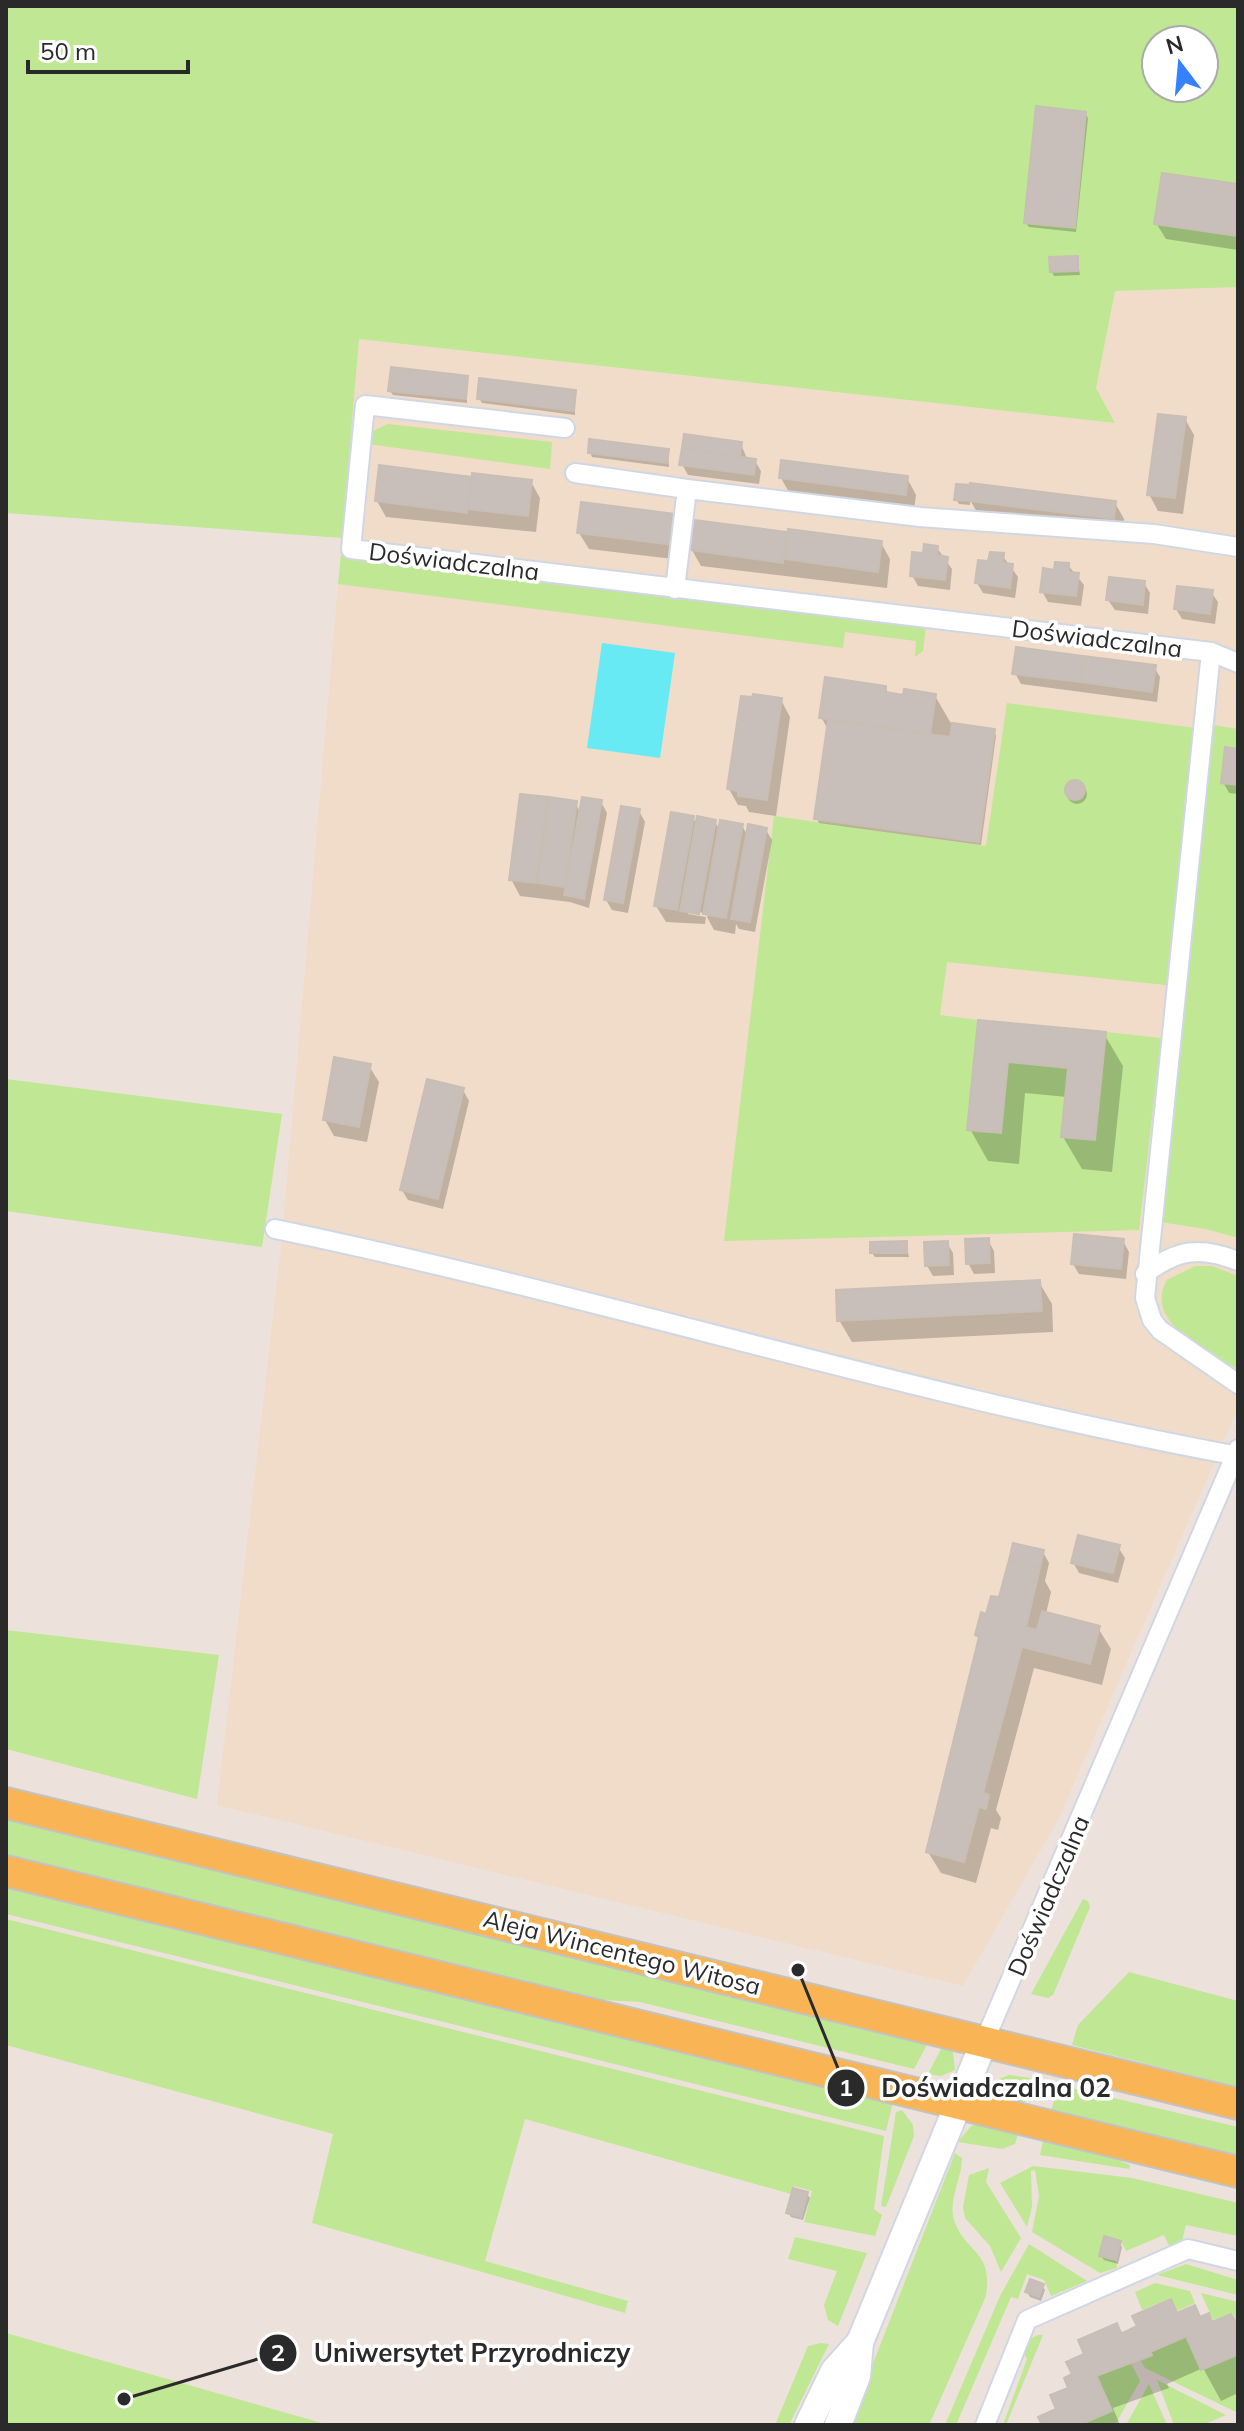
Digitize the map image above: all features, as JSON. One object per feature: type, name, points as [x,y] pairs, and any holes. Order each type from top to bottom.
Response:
[{"type":"main road","name":"Aleja Wincentego Witosa","points":[[6,1803],[1238,2104]]},
{"type":"main road","points":[[6,1871],[1238,2172]]},
{"type":"street","name":"Doświadczalna","points":[[565,428],[365,405],[351,549],[1211,652],[1145,1274],[1146,1306],[1160,1330],[1238,1384]]},
{"type":"street","points":[[575,473],[920,517],[1154,534],[1238,547]]},
{"type":"street","points":[[675,589],[687,489]]},
{"type":"street","points":[[1211,652],[1236,663],[1238,644]]},
{"type":"street","points":[[275,1229],[383,1251],[841,1368],[1237,1454]]},
{"type":"street","points":[[1145,1274],[1166,1257],[1185,1253],[1202,1251],[1238,1261]]},
{"type":"street","name":"Doświadczalna","points":[[838,2425],[857,2376],[860,2342],[957,2103],[1237,1454]]},
{"type":"street","points":[[985,2425],[1027,2320],[1188,2249],[1238,2261]]},
{"type":"street","name":"Doświadczalna","points":[[808,2425],[834,2371],[860,2342]]},
{"type":"shaded area","points":[[1238,287],[1238,1408],[1058,1820],[963,1986],[217,1805],[282,1238],[359,339],[1114,423],[1096,388],[1115,291]]},
{"type":"green space","points":[[6,6],[1238,6],[1238,287],[1115,291],[1096,388],[1115,423],[359,339],[342,538],[6,513]]},
{"type":"green space","points":[[388,424],[552,442],[550,469],[368,444],[373,431]]},
{"type":"green space","points":[[341,555],[926,626],[923,651],[915,657],[916,641],[845,632],[843,648],[338,584]]},
{"type":"green space","points":[[1007,703],[1195,728],[1166,985],[947,962],[940,1015],[978,1020],[967,1129],[1008,1062],[1068,1068],[1061,1137],[1095,1140],[1106,1032],[1161,1038],[1139,1230],[724,1241],[774,816],[986,846]]},
{"type":"green space","points":[[1213,725],[1238,729],[1238,1238],[1160,1222]]},
{"type":"green space","points":[[6,1079],[282,1114],[262,1247],[6,1211]]},
{"type":"green space","points":[[1195,1266],[1212,1266],[1238,1276],[1238,1369],[1183,1334],[1164,1309],[1162,1295],[1167,1280]]},
{"type":"green space","points":[[6,1630],[219,1655],[197,1799],[6,1749]]},
{"type":"green space","points":[[6,1815],[929,2041],[914,2069],[640,2002],[568,1998],[6,1860]]},
{"type":"green space","points":[[6,1883],[893,2102],[886,2131],[6,1914]]},
{"type":"green space","points":[[1083,1899],[1088,1901],[1090,1907],[1053,1995],[1048,1998],[1031,1994]]},
{"type":"green space","points":[[6,1919],[884,2136],[874,2209],[882,2215],[875,2236],[804,2222],[812,2191],[794,2186],[791,2194],[525,2119],[485,2261],[628,2301],[625,2313],[312,2223],[333,2134],[6,2045]]},
{"type":"green space","points":[[1129,1972],[1238,2001],[1238,2087],[1072,2045],[1078,2025]]},
{"type":"green space","points":[[943,2045],[953,2052],[955,2070],[941,2076],[928,2074]]},
{"type":"green space","points":[[1009,2075],[1031,2078],[1024,2105],[998,2098],[993,2093],[994,2081]]},
{"type":"green space","points":[[1058,2085],[1238,2127],[1238,2159],[1051,2112]]},
{"type":"green space","points":[[902,2110],[913,2125],[914,2136],[886,2207],[881,2206],[896,2112]]},
{"type":"green space","points":[[979,2123],[1019,2130],[1015,2144],[1002,2149],[958,2142],[971,2126]]},
{"type":"green space","points":[[1044,2136],[1088,2147],[1130,2165],[1129,2169],[1040,2155]]},
{"type":"green space","points":[[955,2153],[962,2158],[953,2204],[954,2220],[986,2269],[986,2296],[929,2425],[849,2425]]},
{"type":"green space","points":[[1033,2166],[1132,2178],[1238,2203],[1238,2236],[1186,2225],[1181,2245],[1171,2250],[1164,2235],[1126,2251],[1121,2241],[1104,2237],[1099,2256],[1116,2260],[1117,2268],[1100,2273],[1032,2232],[1039,2196],[1035,2170],[1031,2171],[1032,2207],[1027,2227],[1000,2183]]},
{"type":"green space","points":[[989,2168],[986,2182],[1021,2238],[1001,2272],[990,2246],[965,2218],[963,2207],[969,2175]]},
{"type":"green space","points":[[795,2237],[867,2253],[838,2326],[828,2320],[824,2305],[837,2271],[788,2259]]},
{"type":"green space","points":[[1029,2244],[1087,2281],[1051,2296],[1044,2280],[1027,2274],[1018,2299],[1011,2297],[956,2425],[945,2425],[1000,2296]]},
{"type":"green space","points":[[1186,2264],[1238,2280],[1238,2295],[1157,2275]]},
{"type":"green space","points":[[1155,2283],[1190,2291],[1195,2303],[1177,2311],[1171,2298],[1142,2310],[1135,2292]]},
{"type":"green space","points":[[1201,2293],[1238,2302],[1238,2326],[1232,2313],[1213,2320]]},
{"type":"green space","points":[[6,2333],[329,2425],[6,2425]]},
{"type":"green space","points":[[1043,2335],[1006,2425],[1003,2425],[1027,2359],[1022,2351],[1029,2339]]},
{"type":"green space","points":[[1186,2338],[1201,2371],[1238,2356],[1238,2413],[1145,2368],[1141,2361],[1153,2356],[1152,2352]]},
{"type":"green space","points":[[829,2344],[789,2425],[775,2425],[808,2346]]},
{"type":"green space","points":[[1130,2361],[1140,2381],[1115,2425],[1082,2425],[1113,2411],[1098,2376]]},
{"type":"green space","points":[[1157,2380],[1226,2415],[1203,2425],[1174,2425]]},
{"type":"green space","points":[[1149,2384],[1167,2425],[1126,2425]]},
{"type":"water","points":[[602,643],[675,653],[660,758],[587,748]]},
{"type":"building","points":[[1036,106],[1086,112],[1075,228],[1024,223]]},
{"type":"building","points":[[1162,173],[1238,184],[1238,236],[1154,224]]},
{"type":"building","points":[[1078,256],[1078,271],[1050,272],[1049,257]]},
{"type":"building","points":[[391,367],[468,376],[466,399],[388,391]]},
{"type":"building","points":[[479,378],[576,390],[574,411],[477,399]]},
{"type":"building","points":[[1158,414],[1186,417],[1175,498],[1147,495]]},
{"type":"building","points":[[684,434],[742,442],[740,457],[682,448]]},
{"type":"building","points":[[589,439],[669,449],[667,463],[588,453]]},
{"type":"building","points":[[682,448],[756,459],[754,475],[679,465]]},
{"type":"building","points":[[781,460],[908,476],[906,495],[779,478]]},
{"type":"building","points":[[379,465],[472,477],[467,513],[375,501]]},
{"type":"building","points":[[472,473],[532,480],[528,516],[468,509]]},
{"type":"building","points":[[970,483],[1116,501],[1114,519],[968,501]]},
{"type":"building","points":[[956,484],[970,485],[968,501],[954,500]]},
{"type":"building","points":[[581,502],[676,514],[673,545],[577,533]]},
{"type":"building","points":[[694,520],[787,532],[783,563],[690,550]]},
{"type":"building","points":[[788,529],[882,541],[878,572],[784,559]]},
{"type":"building","points":[[924,544],[938,546],[937,555],[948,557],[945,580],[910,576],[912,552],[923,553]]},
{"type":"building","points":[[990,552],[1004,553],[1003,563],[1013,564],[1010,588],[975,583],[978,560],[988,561]]},
{"type":"building","points":[[1055,562],[1069,563],[1069,572],[1079,573],[1076,596],[1040,592],[1043,568],[1054,570]]},
{"type":"building","points":[[1109,577],[1145,581],[1143,605],[1106,600]]},
{"type":"building","points":[[1177,586],[1213,590],[1210,614],[1174,609]]},
{"type":"building","points":[[1016,647],[1083,656],[1080,682],[1012,674]]},
{"type":"building","points":[[1083,656],[1156,665],[1152,692],[1080,682]]},
{"type":"building","points":[[825,677],[886,686],[886,692],[903,695],[904,689],[936,694],[930,734],[819,718]]},
{"type":"building","points":[[753,694],[782,698],[767,800],[738,796],[738,791],[727,789],[741,696],[752,697]]},
{"type":"building","points":[[828,720],[950,737],[952,723],[995,729],[979,842],[814,819]]},
{"type":"building","points":[[1225,747],[1238,749],[1238,785],[1221,783]]},
{"type":"building","points":[[1071,780],[1079,780],[1085,790],[1079,800],[1071,800],[1065,794],[1065,786]]},
{"type":"building","points":[[520,794],[548,797],[536,883],[509,880]]},
{"type":"building","points":[[549,797],[577,801],[565,887],[538,883]]},
{"type":"building","points":[[582,797],[602,800],[584,899],[564,895]]},
{"type":"building","points":[[621,806],[640,809],[623,903],[604,900]]},
{"type":"building","points":[[671,812],[694,816],[677,910],[654,906]]},
{"type":"building","points":[[697,816],[716,820],[699,914],[680,911]]},
{"type":"building","points":[[720,820],[743,824],[726,918],[703,914]]},
{"type":"building","points":[[748,824],[767,828],[750,922],[731,919]]},
{"type":"building","points":[[978,1020],[1106,1032],[1095,1140],[1061,1137],[1068,1068],[1008,1062],[1001,1133],[967,1130]]},
{"type":"building","points":[[334,1057],[371,1064],[359,1127],[323,1120]]},
{"type":"building","points":[[427,1079],[464,1088],[438,1199],[400,1190]]},
{"type":"building","points":[[1074,1234],[1124,1239],[1121,1269],[1071,1264]]},
{"type":"building","points":[[989,1238],[990,1263],[966,1264],[965,1239]]},
{"type":"building","points":[[907,1241],[907,1253],[870,1253],[870,1242]]},
{"type":"building","points":[[948,1241],[949,1265],[925,1266],[924,1242]]},
{"type":"building","points":[[1040,1280],[1042,1311],[837,1321],[836,1290]]},
{"type":"building","points":[[1078,1535],[1120,1545],[1113,1573],[1071,1563]]},
{"type":"building","points":[[1013,1543],[1044,1550],[1040,1568],[1009,1560]]},
{"type":"building","points":[[1009,1560],[1040,1568],[1026,1627],[1037,1630],[1042,1611],[1100,1626],[1090,1664],[1022,1647],[983,1793],[989,1795],[986,1809],[979,1807],[964,1862],[926,1852],[979,1637],[975,1635],[981,1612],[986,1614],[991,1596],[999,1597]]},
{"type":"building","points":[[793,2188],[808,2192],[801,2217],[786,2213]]},
{"type":"building","points":[[1104,2236],[1121,2241],[1116,2260],[1099,2256]]},
{"type":"building","points":[[1030,2279],[1044,2284],[1039,2297],[1025,2292]]},
{"type":"building","points":[[1171,2299],[1177,2313],[1195,2305],[1200,2317],[1209,2313],[1212,2322],[1231,2314],[1238,2327],[1238,2354],[1201,2370],[1186,2336],[1150,2352],[1152,2355],[1096,2376],[1112,2411],[1079,2425],[1042,2425],[1038,2417],[1056,2409],[1050,2395],[1068,2388],[1064,2378],[1072,2374],[1066,2362],[1084,2354],[1078,2340],[1117,2323],[1121,2333],[1125,2332],[1137,2326],[1132,2316]]},
{"type":"place","name":"Doświadczalna 02","points":[[798,1970]]},
{"type":"place","name":"Uniwersytet Przyrodniczy","points":[[124,2399]]}]
